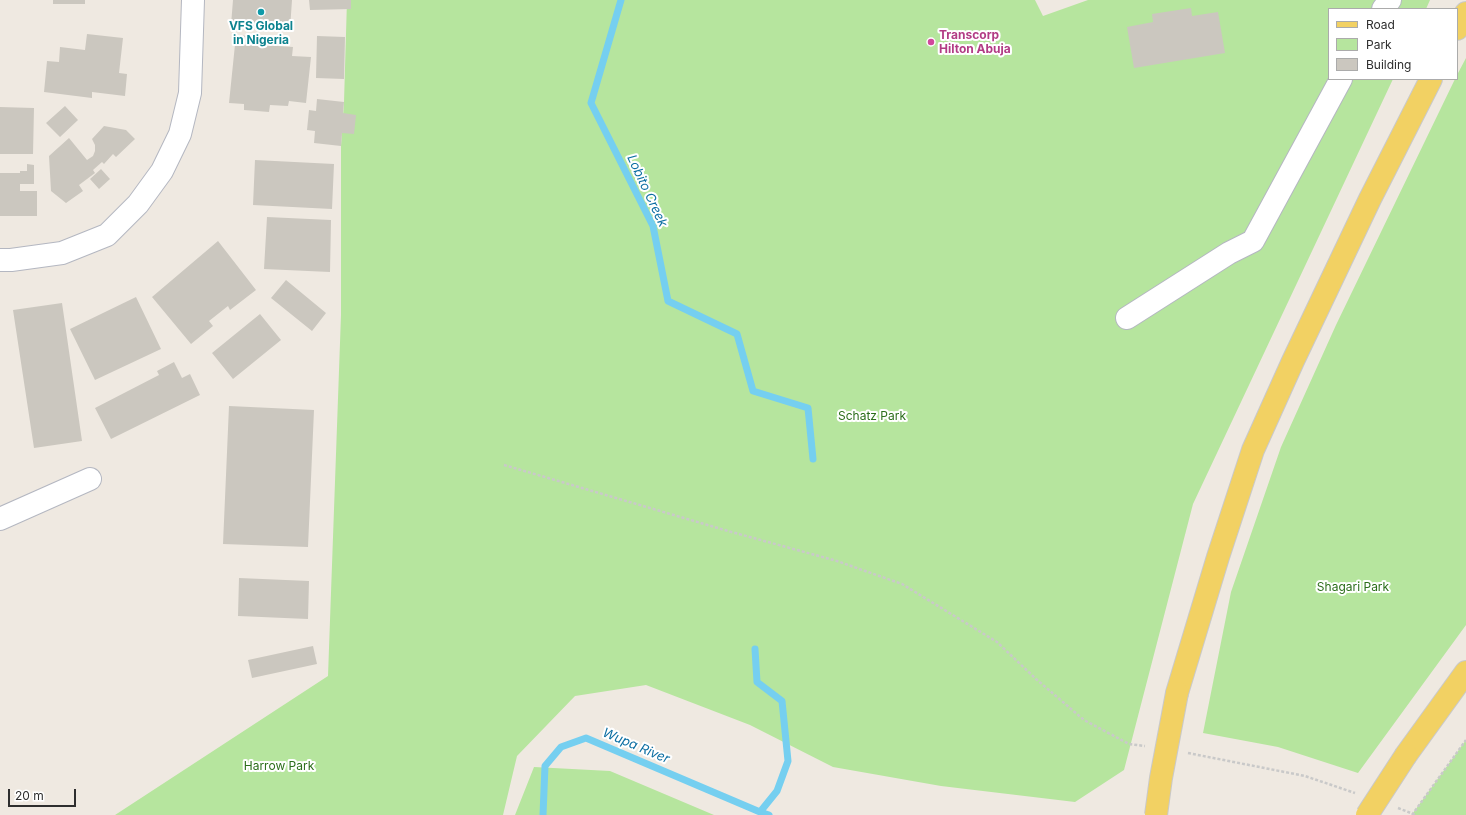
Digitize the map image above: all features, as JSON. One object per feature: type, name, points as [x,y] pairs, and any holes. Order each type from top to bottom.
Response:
[{"type":"main road","points":[[1458,27],[1466,13]]},
{"type":"main road","points":[[1156,815],[1160,778],[1177,693],[1218,557],[1253,450],[1366,206],[1430,80]]},
{"type":"main road","points":[[1367,815],[1406,756],[1466,672]]},
{"type":"street","points":[[0,260],[62,254],[107,236],[138,204],[162,171],[180,134],[190,93],[193,0]]},
{"type":"street","points":[[1384,8],[1390,0]]},
{"type":"street","points":[[1127,318],[1229,254],[1253,241],[1340,80]]},
{"type":"street","points":[[0,519],[90,479]]},
{"type":"path","points":[[504,465],[728,531],[837,561],[902,584],[997,642],[1036,679],[1084,720],[1129,744],[1152,748]]},
{"type":"path","points":[[1392,806],[1414,814],[1466,740]]},
{"type":"path","points":[[1184,752],[1305,776],[1355,793]]},
{"type":"green space","name":"Schatz Park","points":[[347,0],[1035,0],[1043,16],[1088,0],[1430,0],[1426,8],[1328,8],[1328,80],[1393,80],[1193,504],[1124,770],[1075,802],[941,786],[833,767],[750,725],[646,685],[575,696],[517,756],[503,815],[115,815],[328,676],[341,315],[341,146]]},
{"type":"green space","name":"Shagari Park","points":[[1466,58],[1466,625],[1358,773],[1278,747],[1203,733],[1231,592],[1281,447],[1336,325],[1455,80],[1458,80],[1458,73]]},
{"type":"green space","points":[[1466,740],[1466,815],[1412,815],[1413,813]]},
{"type":"green space","points":[[534,767],[610,771],[714,815],[515,815]]},
{"type":"building","points":[[53,0],[85,0],[85,4],[53,4]]},
{"type":"building","name":"VFS Global in Nigeria","points":[[233,0],[292,0],[290,29],[231,25]]},
{"type":"building","points":[[309,0],[351,0],[351,9],[310,10]]},
{"type":"building","points":[[1191,8],[1192,16],[1218,12],[1225,53],[1134,68],[1127,27],[1153,22],[1152,14]]},
{"type":"building","points":[[87,34],[123,38],[119,73],[127,74],[125,96],[92,92],[92,98],[44,92],[47,61],[59,62],[60,47],[85,50]]},
{"type":"building","points":[[236,35],[263,37],[262,45],[293,47],[292,56],[311,57],[306,103],[289,101],[288,106],[270,105],[269,112],[244,110],[244,104],[229,103]]},
{"type":"building","points":[[317,36],[345,37],[344,79],[316,78]]},
{"type":"building","points":[[317,99],[344,102],[343,113],[356,115],[354,134],[342,133],[341,146],[314,143],[315,131],[307,130],[309,110],[316,111]]},
{"type":"building","points":[[65,106],[78,120],[60,137],[46,123]]},
{"type":"building","points":[[0,107],[34,108],[33,154],[0,154]]},
{"type":"building","points":[[104,126],[126,130],[135,139],[116,157],[113,154],[104,164],[102,162],[93,170],[95,173],[79,185],[83,191],[66,203],[51,191],[49,156],[69,138],[87,160],[93,156],[95,151],[95,145],[92,139]]},
{"type":"building","points":[[255,160],[334,164],[332,209],[253,205]]},
{"type":"building","points":[[27,164],[34,165],[34,184],[20,184],[20,191],[37,191],[37,216],[0,216],[0,173],[20,173],[20,171],[27,171]]},
{"type":"building","points":[[101,169],[110,179],[99,189],[90,179]]},
{"type":"building","points":[[267,217],[331,220],[330,272],[264,269]]},
{"type":"building","points":[[218,241],[256,290],[230,310],[228,306],[209,321],[213,326],[191,344],[152,297]]},
{"type":"building","points":[[286,280],[326,313],[312,331],[271,298]]},
{"type":"building","points":[[136,297],[161,349],[95,380],[70,329]]},
{"type":"building","points":[[62,303],[82,441],[34,448],[13,310]]},
{"type":"building","points":[[260,314],[281,340],[233,379],[212,353]]},
{"type":"building","points":[[174,362],[182,378],[190,374],[200,395],[111,439],[95,408],[159,375],[157,371]]},
{"type":"building","points":[[229,406],[314,410],[308,547],[223,544]]},
{"type":"building","points":[[239,578],[309,581],[308,619],[238,616]]},
{"type":"building","points":[[313,646],[317,664],[252,678],[248,660]]},
{"type":"waterway","name":"Lobito Creek","points":[[621,0],[591,103],[653,226],[668,301],[737,334],[753,391],[808,408],[813,459]]},
{"type":"waterway","name":"Lobito Creek","points":[[755,649],[757,682],[782,701],[788,761],[777,791],[760,812]]},
{"type":"waterway","name":"Wupa River","points":[[543,815],[545,766],[561,747],[586,738],[769,815]]},
{"type":"place","name":"VFS Global in Nigeria","points":[[261,12]]},
{"type":"place","name":"Transcorp Hilton Abuja","points":[[931,42]]},
{"type":"park label","name":"Harrow Park","points":[[279,766]]}]
